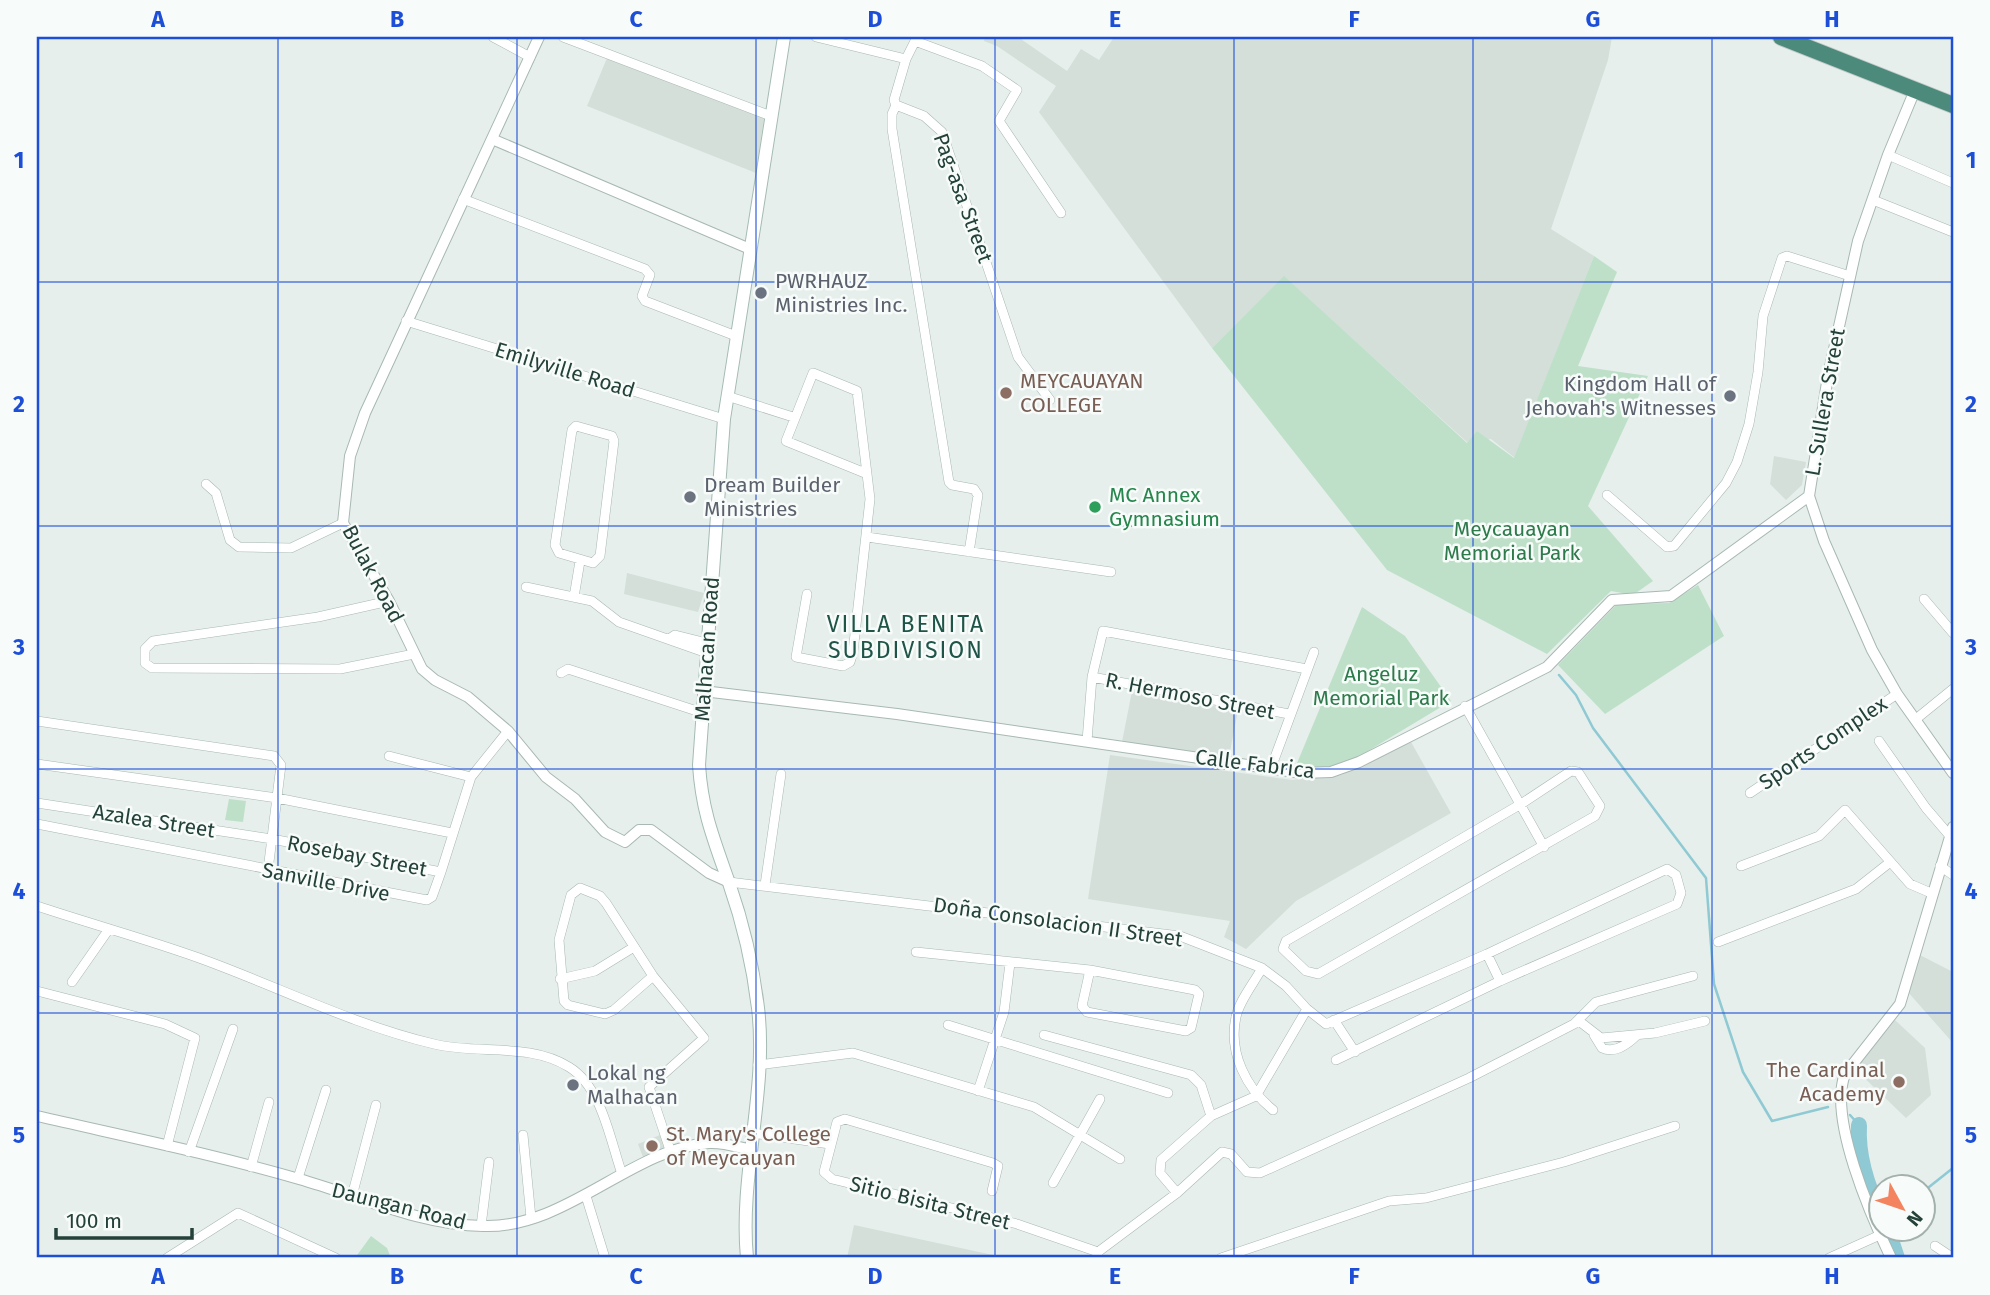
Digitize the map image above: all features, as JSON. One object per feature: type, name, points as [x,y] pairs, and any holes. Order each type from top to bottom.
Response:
[{"type":"highway","points":[[1781,37],[1812,42],[1953,105]]},
{"type":"main road","name":"Malhacan Road","points":[[744,1254],[758,1065],[758,1012],[752,967],[729,882],[711,837],[701,793],[703,691],[724,419],[785,37]]},
{"type":"street","points":[[493,37],[530,57]]},
{"type":"street","name":"Bulak Road","points":[[539,37],[406,321],[350,456],[343,523],[389,601],[422,669],[435,680],[468,697],[508,731],[546,777],[575,799],[615,838],[625,842],[639,830],[651,830],[709,873],[729,882]]},
{"type":"street","points":[[563,37],[771,116]]},
{"type":"street","points":[[816,37],[906,59]]},
{"type":"street","points":[[968,552],[978,495],[974,489],[949,482],[892,129],[892,114],[896,105],[894,100],[906,59],[915,41],[982,66],[1017,90],[999,121],[1061,213]]},
{"type":"street","name":"L. Sullera Street","points":[[1915,90],[1888,155],[1850,276],[1813,457],[1809,496],[1824,541],[1872,650],[1897,694],[1953,773]]},
{"type":"street","name":"Pag-asa Street","points":[[896,105],[923,116],[942,132],[1018,357],[1050,400]]},
{"type":"street","points":[[492,139],[750,248]]},
{"type":"street","points":[[1888,155],[1953,183]]},
{"type":"street","points":[[463,199],[645,269],[650,275],[642,296],[645,301],[736,336]]},
{"type":"street","points":[[1873,200],[1953,232]]},
{"type":"street","points":[[1607,495],[1667,547],[1674,546],[1726,482],[1737,462],[1749,424],[1758,372],[1763,316],[1782,258],[1787,256],[1850,276]]},
{"type":"street","name":"Emilyville Road","points":[[406,321],[724,419]]},
{"type":"street","points":[[807,594],[796,657],[843,666],[850,662],[853,652],[870,499],[860,400],[853,387],[813,373],[793,417],[788,442],[866,473]]},
{"type":"street","points":[[727,396],[793,417]]},
{"type":"street","points":[[576,426],[612,436],[614,441],[600,556],[593,563],[580,561],[559,553],[555,545],[572,430],[576,426]]},
{"type":"street","points":[[206,484],[216,493],[230,540],[239,547],[298,547],[343,523]]},
{"type":"street","name":"Calle Fabrica","points":[[703,691],[1087,741],[1310,774],[1344,768],[1547,667],[1612,600],[1671,596],[1809,496]]},
{"type":"street","points":[[867,537],[1111,572]]},
{"type":"street","points":[[574,597],[580,561]]},
{"type":"street","points":[[526,587],[598,604],[619,622],[668,639],[674,644],[707,648]]},
{"type":"street","points":[[1924,599],[1953,632]]},
{"type":"street","points":[[389,601],[318,617],[153,641],[145,649],[145,663],[152,668],[340,669],[414,653]]},
{"type":"street","points":[[1087,741],[1092,677],[1101,634],[1107,630],[1307,669]]},
{"type":"street","points":[[1271,768],[1314,652]]},
{"type":"street","points":[[561,673],[568,669],[703,713]]},
{"type":"street","name":"R. Hermoso Street","points":[[1092,677],[1289,715]]},
{"type":"street","points":[[1916,719],[1953,689]]},
{"type":"street","name":"Sports Complex","points":[[1750,793],[1897,694]]},
{"type":"street","points":[[1465,706],[1544,847]]},
{"type":"street","points":[[37,721],[274,757],[281,765],[268,870]]},
{"type":"street","name":"Sanville Drive","points":[[37,824],[422,901],[432,897],[471,777],[508,731]]},
{"type":"street","points":[[1868,1203],[1855,1168],[1842,1116],[1841,1084],[1845,1074],[1900,1004],[1952,830],[1926,808],[1879,741]]},
{"type":"street","points":[[389,756],[471,777]]},
{"type":"street","points":[[37,764],[277,798],[452,833]]},
{"type":"street","points":[[1574,770],[1600,806],[1595,816],[1544,847],[1318,974],[1306,971],[1283,949],[1286,941],[1521,804],[1574,770]]},
{"type":"street","points":[[765,885],[781,774]]},
{"type":"street","name":"Azalea Street","points":[[37,803],[272,839]]},
{"type":"street","points":[[1741,866],[1819,836],[1845,810],[1910,884],[1931,894]]},
{"type":"street","name":"Rosebay Street","points":[[272,839],[441,872]]},
{"type":"street","points":[[1718,942],[1856,889],[1889,863]]},
{"type":"street","points":[[1940,866],[1953,875]]},
{"type":"street","points":[[1177,1193],[1158,1166],[1211,1116],[1256,1096],[1307,1009],[1326,1024],[1487,954],[1667,869],[1676,875],[1681,893],[1676,904],[1500,981],[1336,1060]]},
{"type":"street","name":"Doña Consolacion II Street","points":[[729,882],[1180,936],[1262,968],[1286,986],[1307,1009]]},
{"type":"street","points":[[653,976],[614,1010],[605,1014],[568,1005],[562,996],[559,940],[571,895],[580,888],[600,896],[653,976],[704,1038],[649,1087],[671,1153]]},
{"type":"street","points":[[37,906],[198,958],[384,1030],[424,1041],[552,1058],[571,1068],[589,1084],[622,1174]]},
{"type":"street","points":[[72,982],[109,929]]},
{"type":"street","points":[[560,979],[595,971],[634,947]]},
{"type":"street","points":[[916,951],[1090,970],[1197,991],[1189,1031],[1087,1012],[1082,1006],[1090,970]]},
{"type":"street","points":[[1487,954],[1500,981]]},
{"type":"street","points":[[978,1091],[1004,1012],[1010,963]]},
{"type":"street","points":[[1262,968],[1236,1015],[1234,1037],[1237,1059],[1256,1096],[1273,1110]]},
{"type":"street","points":[[1098,1255],[1177,1193],[1222,1152],[1231,1154],[1247,1172],[1260,1173],[1469,1078],[1579,1021],[1596,1002],[1693,976]]},
{"type":"street","points":[[37,991],[164,1024],[195,1038],[167,1146]]},
{"type":"street","points":[[1334,1020],[1355,1052]]},
{"type":"street","points":[[1579,1021],[1601,1038],[1637,1035],[1705,1021]]},
{"type":"street","points":[[948,1025],[996,1037],[1168,1093]]},
{"type":"street","points":[[189,1152],[233,1029]]},
{"type":"street","points":[[1044,1035],[1191,1075],[1201,1084],[1211,1116]]},
{"type":"street","points":[[758,1065],[853,1053],[1034,1107],[1120,1159]]},
{"type":"street","points":[[298,1178],[326,1090]]},
{"type":"street","points":[[1053,1184],[1100,1099]]},
{"type":"street","points":[[251,1167],[269,1102]]},
{"type":"street","points":[[352,1196],[376,1105]]},
{"type":"street","name":"Daungan Road","points":[[37,1116],[298,1178],[439,1221],[481,1226],[511,1225],[531,1218],[586,1196],[622,1174],[671,1153],[705,1143],[751,1150]]},
{"type":"street","points":[[752,1133],[830,1144],[836,1122],[845,1119],[993,1163],[998,1166],[998,1172],[992,1191]]},
{"type":"street","points":[[1221,1258],[1389,1201],[1426,1198],[1564,1163],[1675,1126]]},
{"type":"street","points":[[523,1135],[531,1218]]},
{"type":"street","name":"Sitio Bisita Street","points":[[830,1144],[824,1172],[832,1179],[1017,1224],[1098,1255]]},
{"type":"street","points":[[481,1226],[489,1162]]},
{"type":"street","points":[[586,1196],[605,1258]]},
{"type":"street","points":[[167,1258],[238,1213],[335,1258]]},
{"type":"street","points":[[1829,1258],[1868,1240]]},
{"type":"street","points":[[1883,1242],[1891,1258]]},
{"type":"street","points":[[1935,1246],[1953,1258]]},
{"type":"shaded area","points":[[985,37],[1018,37],[1067,71],[1081,49],[1099,60],[1114,37],[1612,37],[1608,60],[1551,229],[1594,256],[1515,458],[1491,439],[1468,443],[1284,277],[1212,348],[1039,112],[1056,86],[997,46],[984,41]]},
{"type":"shaded area","points":[[607,58],[764,118],[756,173],[587,106]]},
{"type":"shaded area","points":[[1774,456],[1806,462],[1802,485],[1786,500],[1770,484]]},
{"type":"shaded area","points":[[627,573],[704,593],[698,612],[624,594]]},
{"type":"shaded area","points":[[1132,691],[1238,710],[1229,757],[1122,742]]},
{"type":"shaded area","points":[[1411,742],[1451,813],[1296,901],[1246,949],[1224,937],[1230,921],[1088,899],[1110,755],[1292,780],[1341,775]]},
{"type":"shaded area","points":[[1916,953],[1953,972],[1953,1043],[1907,991]]},
{"type":"shaded area","name":"The Cardinal Academy","points":[[1895,1020],[1925,1048],[1931,1095],[1906,1118],[1854,1068]]},
{"type":"shaded area","name":"St. Mary's College of Meycauyan","points":[[660,1135],[665,1148],[643,1157],[638,1144]]},
{"type":"shaded area","points":[[854,1225],[1007,1258],[847,1258]]},
{"type":"green space","name":"Meycauayan Memorial Park","points":[[1594,256],[1617,272],[1578,366],[1648,376],[1588,506],[1653,581],[1633,595],[1611,591],[1547,654],[1387,570],[1212,348],[1284,276],[1467,443],[1477,431],[1514,458]]},
{"type":"green space","points":[[1698,585],[1724,636],[1605,714],[1558,665],[1617,604],[1669,603]]},
{"type":"green space","name":"Angeluz Memorial Park","points":[[1362,607],[1405,636],[1451,701],[1358,757],[1322,769],[1295,768]]},
{"type":"green space","points":[[229,799],[246,801],[243,822],[225,820]]},
{"type":"green space","points":[[371,1236],[387,1248],[391,1258],[355,1258]]},
{"type":"waterway","points":[[1559,675],[1576,695],[1593,728],[1706,878],[1714,984],[1743,1072],[1772,1121],[1828,1107]]},
{"type":"waterway","points":[[1850,1115],[1859,1125]]},
{"type":"waterway","points":[[1859,1125],[1860,1149],[1868,1184]]},
{"type":"waterway","points":[[1938,1180],[1953,1168]]},
{"type":"waterway","points":[[1892,1242],[1897,1258]]},
{"type":"place","name":"PWRHAUZ Ministries Inc.","points":[[761,293]]},
{"type":"place","name":"MEYCAUAYAN COLLEGE","points":[[1006,393]]},
{"type":"place","name":"Kingdom Hall of Jehovah's Witnesses","points":[[1730,396]]},
{"type":"place","name":"Dream Builder Ministries","points":[[690,497]]},
{"type":"place","name":"MC Annex Gymnasium","points":[[1095,507]]},
{"type":"place","name":"The Cardinal Academy","points":[[1899,1082]]},
{"type":"place","name":"Lokal ng Malhacan","points":[[573,1085]]},
{"type":"place","name":"St. Mary's College of Meycauyan","points":[[652,1146]]},
{"type":"district","name":"VILLA BENITA SUBDIVISION","points":[[906,637]]}]
